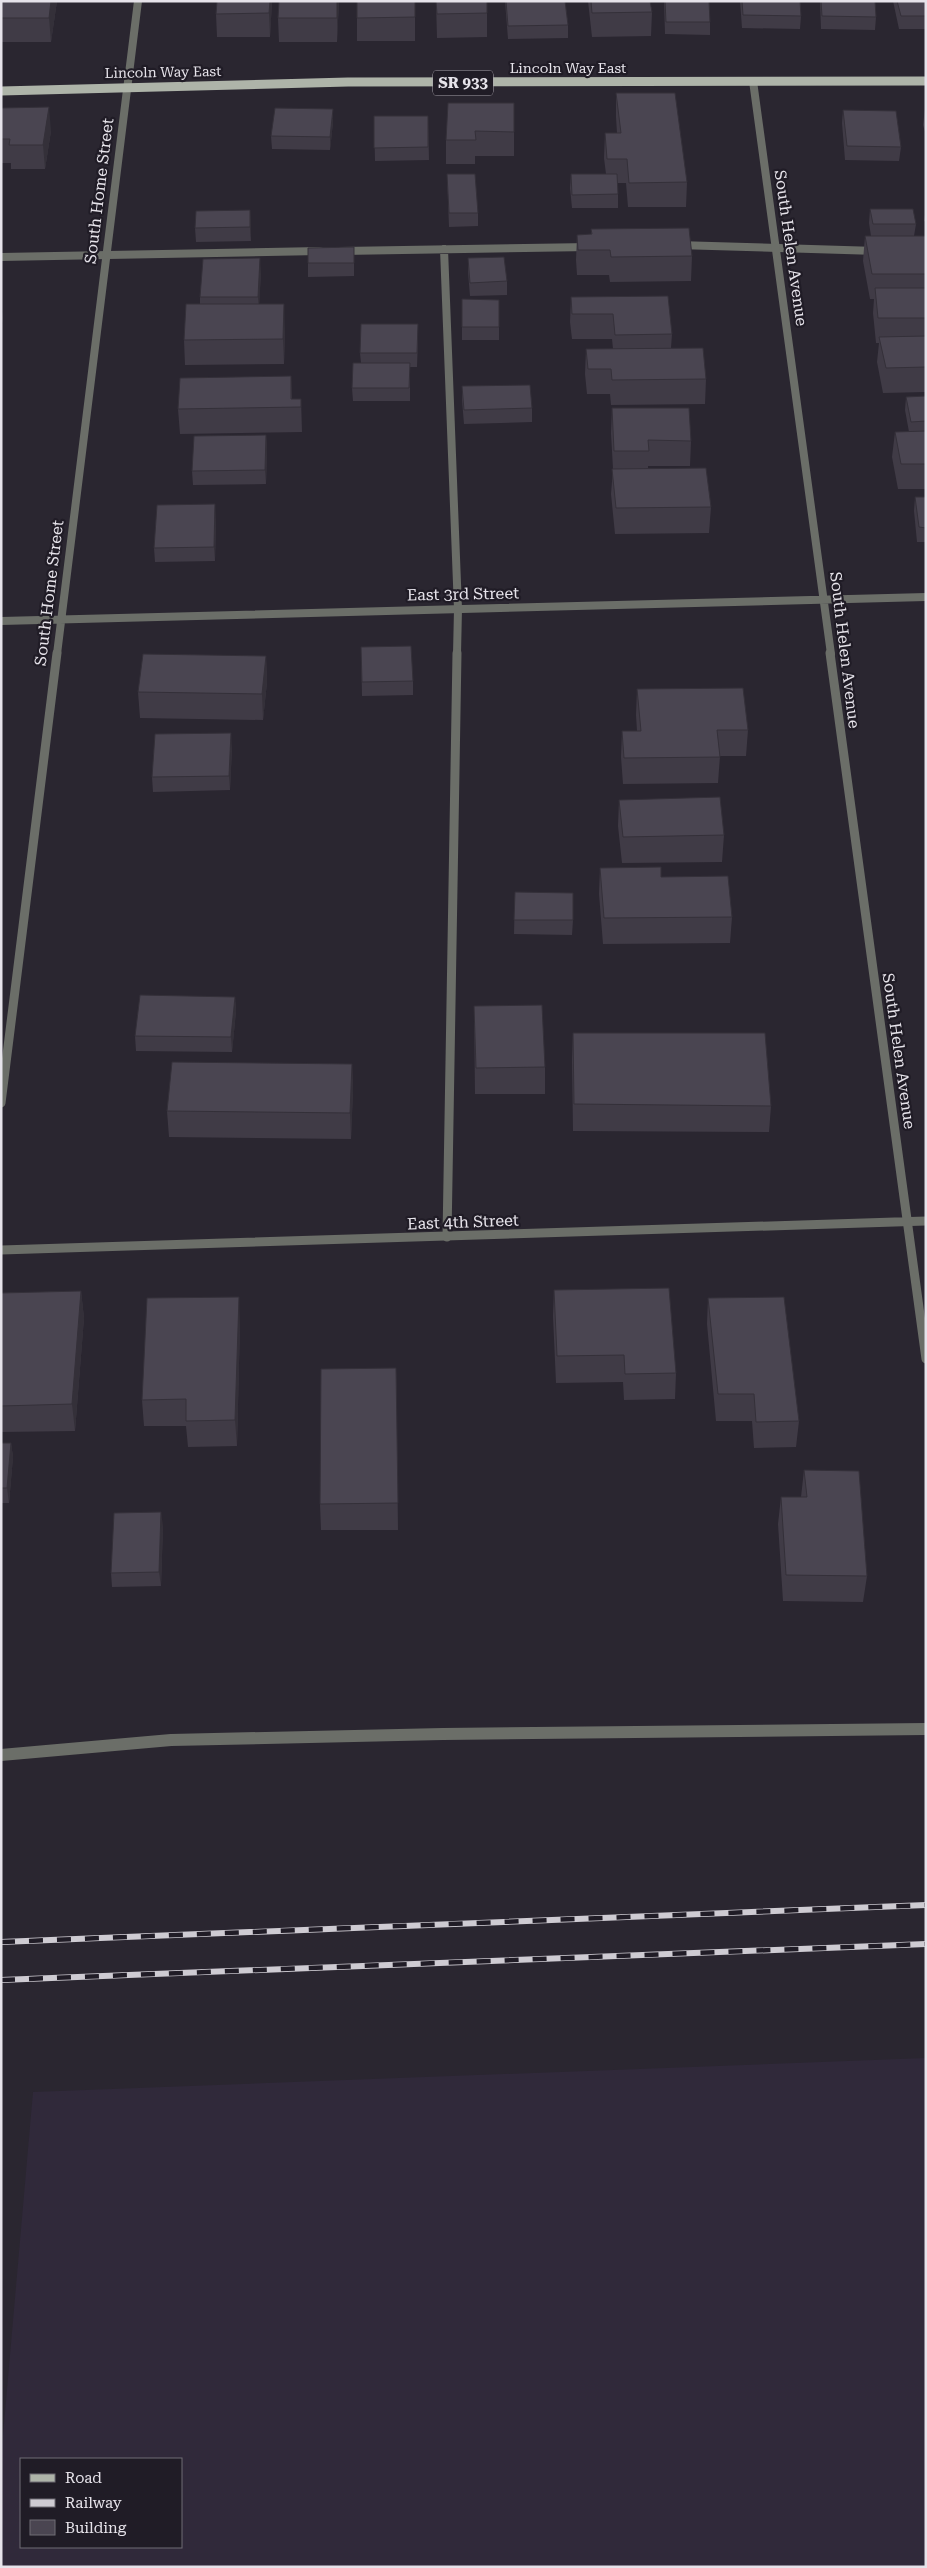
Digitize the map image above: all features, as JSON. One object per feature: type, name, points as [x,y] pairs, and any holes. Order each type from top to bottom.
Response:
[{"type":"main road","name":"Lincoln Way East","points":[[1,91],[127,86],[926,81]]},
{"type":"street","name":"South Home Street","points":[[1,1103],[138,1]]},
{"type":"street","name":"South Helen Avenue","points":[[752,81],[926,1359]]},
{"type":"street","points":[[667,246],[734,244],[826,251],[886,250]]},
{"type":"street","points":[[334,251],[599,247]]},
{"type":"street","points":[[444,249],[458,609],[447,1237]]},
{"type":"street","points":[[1,257],[324,251]]},
{"type":"street","name":"East 3rd Street","points":[[1,621],[926,597]]},
{"type":"street","name":"East 4th Street","points":[[1,1250],[926,1221]]},
{"type":"street","points":[[1,1756],[171,1740],[443,1734],[926,1729]]},
{"type":"shaded area","points":[[926,2058],[926,2567],[1,2567],[1,2458],[33,2092]]},
{"type":"building","points":[[1,1],[51,1],[49,18],[1,18]]},
{"type":"building","points":[[217,1],[270,1],[269,13],[216,14]]},
{"type":"building","points":[[279,1],[337,1],[337,18],[278,18]]},
{"type":"building","points":[[357,1],[415,1],[415,17],[357,18]]},
{"type":"building","points":[[436,1],[487,1],[487,13],[437,14]]},
{"type":"building","points":[[506,1],[565,1],[568,25],[508,26]]},
{"type":"building","points":[[591,1],[650,1],[652,12],[592,13]]},
{"type":"building","points":[[665,1],[709,1],[710,22],[666,22]]},
{"type":"building","points":[[742,1],[800,1],[801,16],[743,15]]},
{"type":"building","points":[[821,1],[875,1],[876,17],[822,16]]},
{"type":"building","points":[[897,1],[926,1],[926,16],[901,16]]},
{"type":"building","points":[[616,93],[675,93],[687,182],[629,183],[627,159],[607,159],[605,133],[621,133]]},
{"type":"building","points":[[448,103],[514,103],[514,132],[475,131],[476,140],[446,140]]},
{"type":"building","points":[[49,107],[43,145],[9,145],[10,139],[1,139],[1,108]]},
{"type":"building","points":[[275,108],[333,109],[330,137],[271,136]]},
{"type":"building","points":[[843,110],[896,111],[901,147],[847,146]]},
{"type":"building","points":[[374,116],[428,116],[428,147],[374,148]]},
{"type":"building","points":[[447,174],[475,174],[478,213],[449,213]]},
{"type":"building","points":[[571,174],[617,174],[618,194],[572,195]]},
{"type":"building","points":[[870,209],[913,209],[916,224],[873,224]]},
{"type":"building","points":[[250,210],[250,227],[195,228],[196,211]]},
{"type":"building","points":[[689,228],[692,256],[611,257],[610,250],[578,250],[577,235],[592,234],[591,229]]},
{"type":"building","points":[[865,236],[926,236],[926,274],[872,274]]},
{"type":"building","points":[[354,247],[354,263],[308,263],[308,248]]},
{"type":"building","points":[[504,257],[507,281],[470,283],[468,258]]},
{"type":"building","points":[[260,258],[258,297],[200,297],[203,259]]},
{"type":"building","points":[[875,288],[926,288],[926,318],[878,318]]},
{"type":"building","points":[[668,296],[672,334],[615,335],[613,314],[572,314],[571,297]]},
{"type":"building","points":[[462,299],[499,300],[499,327],[462,327]]},
{"type":"building","points":[[186,304],[284,304],[283,339],[184,340]]},
{"type":"building","points":[[361,324],[418,324],[417,353],[360,353]]},
{"type":"building","points":[[926,336],[926,367],[886,368],[879,337]]},
{"type":"building","points":[[703,348],[706,379],[612,380],[611,369],[588,369],[586,349]]},
{"type":"building","points":[[353,363],[410,363],[409,388],[352,388]]},
{"type":"building","points":[[291,376],[291,399],[301,399],[301,407],[178,409],[180,378]]},
{"type":"building","points":[[530,385],[532,408],[464,410],[462,386]]},
{"type":"building","points":[[926,396],[926,421],[911,422],[906,397]]},
{"type":"building","points":[[612,408],[689,408],[691,441],[648,440],[649,451],[614,451]]},
{"type":"building","points":[[926,431],[926,464],[901,464],[895,432]]},
{"type":"building","points":[[266,435],[265,470],[192,471],[194,436]]},
{"type":"building","points":[[706,468],[711,507],[616,508],[612,469]]},
{"type":"building","points":[[915,497],[926,497],[926,528],[919,527]]},
{"type":"building","points":[[215,504],[214,547],[154,548],[157,505]]},
{"type":"building","points":[[411,646],[413,681],[362,682],[361,647]]},
{"type":"building","points":[[143,654],[266,656],[262,694],[138,692]]},
{"type":"building","points":[[743,688],[748,730],[717,730],[720,757],[624,758],[622,731],[641,731],[637,689]]},
{"type":"building","points":[[231,733],[229,776],[152,777],[155,734]]},
{"type":"building","points":[[720,797],[724,835],[623,837],[619,800]]},
{"type":"building","points":[[661,867],[661,877],[728,876],[732,917],[604,918],[600,868]]},
{"type":"building","points":[[515,892],[573,893],[573,920],[514,920]]},
{"type":"building","points":[[140,995],[235,997],[231,1037],[135,1036]]},
{"type":"building","points":[[542,1005],[545,1067],[476,1068],[474,1006]]},
{"type":"building","points":[[573,1033],[765,1033],[771,1106],[574,1104]]},
{"type":"building","points":[[172,1062],[352,1064],[350,1113],[167,1111]]},
{"type":"building","points":[[669,1288],[676,1373],[625,1374],[624,1355],[557,1356],[554,1290]]},
{"type":"building","points":[[81,1291],[72,1404],[1,1406],[1,1293]]},
{"type":"building","points":[[239,1297],[235,1420],[186,1421],[186,1399],[142,1400],[147,1298]]},
{"type":"building","points":[[784,1297],[799,1421],[756,1422],[754,1394],[718,1394],[708,1298]]},
{"type":"building","points":[[396,1368],[398,1503],[320,1504],[321,1369]]},
{"type":"building","points":[[1,1443],[11,1443],[7,1488],[1,1488]]},
{"type":"building","points":[[804,1470],[859,1471],[867,1576],[786,1575],[781,1497],[807,1497]]},
{"type":"building","points":[[161,1512],[159,1572],[111,1573],[114,1513]]},
{"type":"railway","points":[[1,1942],[926,1905]]},
{"type":"railway","points":[[1,1980],[926,1944]]}]
